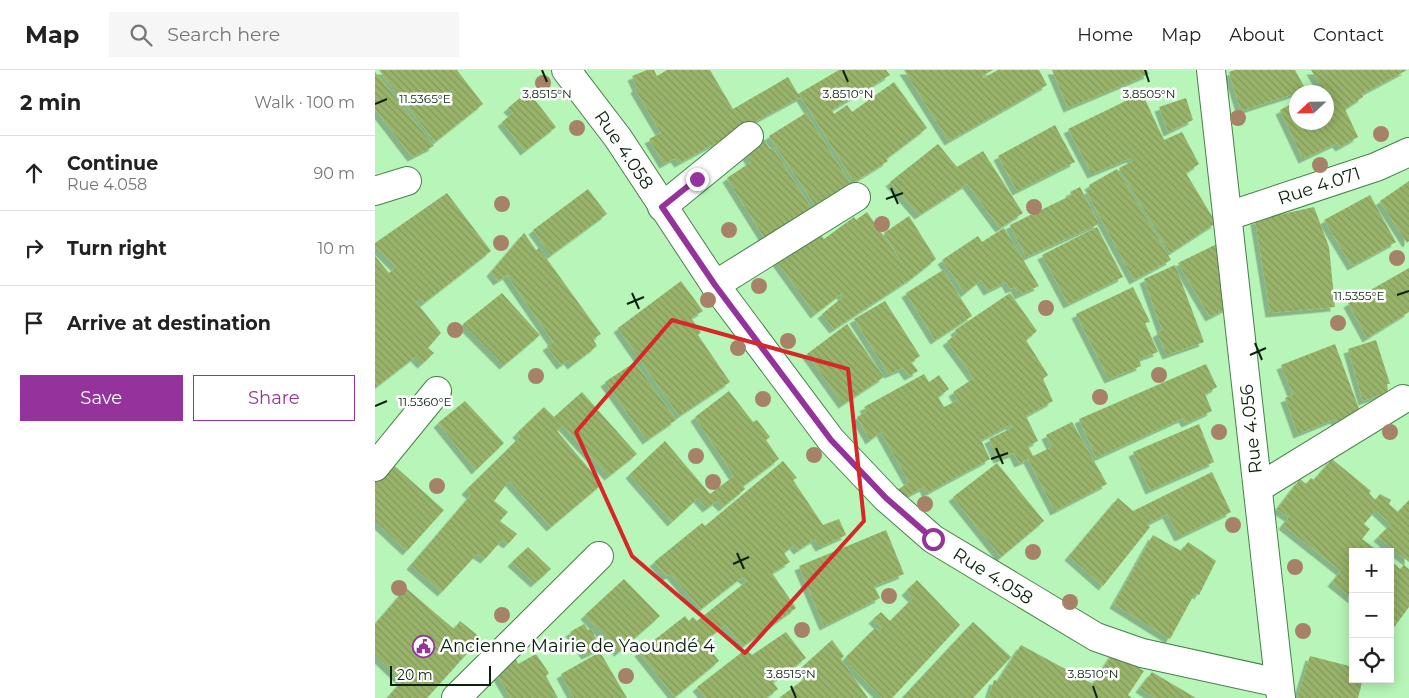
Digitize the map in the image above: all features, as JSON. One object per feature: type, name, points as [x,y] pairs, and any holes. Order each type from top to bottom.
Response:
[{"type":"street","name":"Rue 4.056","points":[[1211,70],[1280,690]]},
{"type":"street","name":"Rue 4.058","points":[[570,71],[618,138],[715,285],[831,440],[886,498],[933,539],[1096,637],[1142,653],[1280,690]]},
{"type":"street","points":[[662,207],[749,136]]},
{"type":"street","name":"Rue 4.071","points":[[1228,216],[1376,167],[1409,152]]},
{"type":"street","points":[[375,191],[407,182]]},
{"type":"street","points":[[715,285],[856,196]]},
{"type":"street","points":[[375,467],[437,391]]},
{"type":"street","points":[[1258,488],[1403,399]]},
{"type":"street","points":[[456,698],[599,556]]},
{"type":"highlighted area","points":[[672,320],[848,369],[864,521],[745,653],[632,556],[576,432]]},
{"type":"building","points":[[379,70],[457,70],[483,104],[435,142]]},
{"type":"building","points":[[647,70],[654,70],[657,76],[667,70],[710,70],[733,109],[788,77],[798,94],[839,70],[886,70],[890,75],[832,110],[834,114],[847,105],[852,112],[894,82],[927,128],[886,159],[888,161],[854,182],[801,97],[679,163],[675,158],[664,164],[649,139],[661,133],[635,89],[637,87],[632,76]]},
{"type":"building","points":[[904,70],[993,70],[982,76],[983,78],[998,70],[1039,70],[1047,85],[949,141]]},
{"type":"building","points":[[1052,70],[1147,70],[1149,74],[1068,108]]},
{"type":"building","points":[[1235,70],[1295,70],[1303,85],[1289,85],[1289,95],[1241,111],[1229,72]]},
{"type":"building","points":[[1311,70],[1407,70],[1362,94],[1363,97],[1345,109],[1358,137],[1340,147],[1337,143],[1303,159],[1289,130],[1334,130],[1334,85],[1320,85]]},
{"type":"building","points":[[375,72],[434,146],[412,157],[375,109]]},
{"type":"building","points":[[528,91],[556,127],[525,151],[502,122],[513,113],[508,108]]},
{"type":"building","points":[[1142,93],[1164,140],[1182,132],[1199,164],[1186,173],[1216,223],[1170,253],[1119,168],[1133,161],[1131,158],[1092,174],[1068,129]]},
{"type":"building","points":[[1186,98],[1193,120],[1168,132],[1159,107]]},
{"type":"building","points":[[1289,105],[1289,129],[1280,110]]},
{"type":"building","points":[[806,113],[852,186],[818,210],[769,136]]},
{"type":"building","points":[[1055,125],[1075,162],[1017,191],[998,156]]},
{"type":"building","points":[[762,136],[770,149],[773,148],[817,217],[765,239],[727,178],[751,162],[743,149]]},
{"type":"building","points":[[938,144],[957,167],[983,151],[1023,213],[1000,228],[967,184],[919,215],[890,182]]},
{"type":"building","points":[[1117,169],[1171,260],[1134,280],[1086,191],[1091,189],[1089,185]]},
{"type":"building","points":[[1409,181],[1409,241],[1407,243],[1380,201]]},
{"type":"building","points":[[1080,187],[1099,224],[1026,257],[1010,225],[1072,195],[1070,192]]},
{"type":"building","points":[[588,189],[607,214],[551,255],[533,230]]},
{"type":"building","points":[[447,193],[491,251],[424,303],[421,299],[416,302],[441,333],[428,348],[434,353],[422,364],[415,357],[375,388],[375,256],[389,273],[396,267],[375,246],[375,243]]},
{"type":"building","points":[[1370,195],[1396,242],[1352,266],[1324,220]]},
{"type":"building","points":[[1314,207],[1329,247],[1335,307],[1270,313],[1255,220]]},
{"type":"building","points":[[867,212],[905,267],[884,233],[909,216],[936,259],[912,278],[834,329],[822,314],[843,297],[841,294],[815,314],[776,260],[817,230],[824,239],[854,217],[856,220]]},
{"type":"building","points":[[1097,227],[1123,277],[1068,304],[1042,255]]},
{"type":"building","points":[[1004,228],[1039,286],[1019,295],[1015,287],[1010,289],[1006,282],[988,291],[981,280],[965,293],[942,260],[978,236],[982,242]]},
{"type":"building","points":[[524,233],[536,250],[539,248],[601,334],[593,339],[597,346],[572,365],[568,360],[561,365],[547,346],[553,342],[507,275],[498,281],[491,272]]},
{"type":"building","points":[[1221,242],[1230,278],[1220,284],[1231,306],[1210,317],[1178,263]]},
{"type":"building","points":[[1175,265],[1204,342],[1167,355],[1157,333],[1162,330],[1144,279]]},
{"type":"building","points":[[1409,268],[1409,312],[1367,338],[1348,303]]},
{"type":"building","points":[[943,270],[972,316],[935,340],[906,293]]},
{"type":"building","points":[[681,281],[703,311],[691,318],[701,332],[698,335],[730,382],[679,416],[618,328]]},
{"type":"building","points":[[1133,287],[1150,322],[1145,323],[1158,352],[1139,359],[1141,366],[1109,379],[1076,314]]},
{"type":"building","points":[[502,293],[540,335],[504,365],[463,324]]},
{"type":"building","points":[[1010,293],[1037,331],[1026,340],[1048,375],[1043,379],[1053,401],[1026,416],[1038,441],[1028,446],[1033,456],[1052,447],[1046,435],[1072,422],[1107,484],[1055,511],[1028,459],[1019,463],[1014,453],[998,459],[989,439],[1012,428],[1010,425],[981,440],[990,459],[927,493],[924,487],[902,499],[896,491],[909,482],[881,432],[870,440],[857,417],[867,411],[864,407],[924,374],[929,382],[939,375],[949,389],[938,397],[944,407],[958,400],[953,392],[974,378],[947,341],[957,334],[955,330]]},
{"type":"building","points":[[885,301],[920,356],[911,362],[918,371],[909,376],[903,368],[889,374],[854,319]]},
{"type":"building","points":[[847,324],[884,377],[843,404],[807,354]]},
{"type":"building","points":[[1376,340],[1390,384],[1387,384],[1388,392],[1363,401],[1348,349]]},
{"type":"building","points":[[1335,344],[1361,414],[1337,423],[1335,419],[1298,434],[1285,398],[1293,395],[1281,365]]},
{"type":"building","points":[[635,362],[676,420],[647,440],[605,382]]},
{"type":"building","points":[[1206,364],[1217,387],[1205,394],[1212,411],[1186,423],[1183,418],[1096,458],[1079,419]]},
{"type":"building","points":[[729,391],[753,422],[757,420],[770,437],[766,440],[779,459],[743,486],[745,489],[723,507],[717,501],[707,508],[698,498],[672,522],[630,474],[665,441],[710,494],[734,476],[695,417]]},
{"type":"building","points":[[582,392],[637,454],[609,476],[563,426],[557,431],[602,484],[551,527],[509,481],[494,501],[508,512],[500,521],[517,534],[508,544],[502,540],[485,559],[477,554],[442,592],[411,565],[471,495],[466,490],[520,437],[517,433],[544,407],[554,417]]},
{"type":"building","points":[[465,401],[504,443],[476,470],[438,423]]},
{"type":"building","points":[[1199,424],[1214,462],[1150,490],[1133,452]]},
{"type":"building","points":[[1332,459],[1371,491],[1369,493],[1375,500],[1380,494],[1391,500],[1389,504],[1398,512],[1409,500],[1409,562],[1378,537],[1391,524],[1376,510],[1364,524],[1370,529],[1362,539],[1374,548],[1349,548],[1349,596],[1332,582],[1341,571],[1283,525],[1289,517],[1277,509],[1300,479],[1306,484],[1311,478],[1314,480]]},
{"type":"building","points":[[389,461],[444,510],[407,551],[375,521],[375,477]]},
{"type":"building","points":[[783,461],[797,478],[793,480],[823,525],[839,519],[846,535],[820,547],[815,539],[798,550],[794,545],[784,553],[790,562],[772,573],[796,608],[743,646],[725,625],[704,641],[719,661],[675,697],[639,652],[685,616],[689,621],[693,617],[697,621],[747,581],[742,577],[701,609],[671,574],[667,576],[654,562],[702,523],[705,526]]},
{"type":"building","points":[[997,463],[1044,521],[1001,557],[953,497]]},
{"type":"building","points":[[1212,472],[1231,512],[1179,537],[1167,514],[1147,524],[1150,527],[1103,586],[1069,556],[1118,498],[1133,511]]},
{"type":"building","points":[[886,530],[904,574],[874,586],[880,598],[824,626],[799,566]]},
{"type":"building","points":[[1153,535],[1181,551],[1188,542],[1216,561],[1199,595],[1195,593],[1170,639],[1114,604]]},
{"type":"building","points":[[528,547],[551,569],[535,583],[512,562]]},
{"type":"building","points":[[1394,564],[1400,569],[1404,565],[1409,569],[1409,607],[1394,627]]},
{"type":"building","points":[[624,579],[660,616],[619,652],[585,615]]},
{"type":"building","points":[[917,580],[960,625],[892,698],[882,698],[847,662],[847,656],[875,628],[879,631],[882,628],[873,619],[881,612],[890,621],[913,598],[906,591]]},
{"type":"building","name":"Ancienne Mairie de Yaoundé 4","points":[[406,588],[454,629],[460,621],[481,638],[427,698],[387,698],[402,681],[375,655],[375,624]]},
{"type":"building","points":[[973,622],[1011,657],[973,698],[902,698]]},
{"type":"building","points":[[584,624],[588,630],[591,629],[601,648],[586,655],[570,632]]},
{"type":"building","points":[[786,632],[806,658],[773,682],[778,689],[766,698],[706,698],[697,687],[746,649],[752,655]]},
{"type":"building","points":[[832,640],[844,656],[841,659],[868,698],[779,698],[808,676],[801,668]]},
{"type":"building","points":[[1021,645],[1093,684],[1114,652],[1144,671],[1128,695],[1132,698],[988,698],[994,680],[998,681]]},
{"type":"building","points":[[600,652],[627,698],[574,698],[561,674]]},
{"type":"building","points":[[536,654],[549,673],[546,676],[558,698],[511,698],[498,676],[505,671],[503,665],[514,655],[518,664]]},
{"type":"building","points":[[1310,656],[1349,666],[1349,683],[1362,683],[1358,698],[1297,698]]},
{"type":"building","points":[[1152,672],[1196,698],[1155,698],[1140,688]]},
{"type":"place","name":"Ancienne Mairie de Yaoundé 4","points":[[424,646]]},
{"type":"route","points":[[697,179],[662,207],[715,285],[831,440],[886,498],[933,539]]}]
